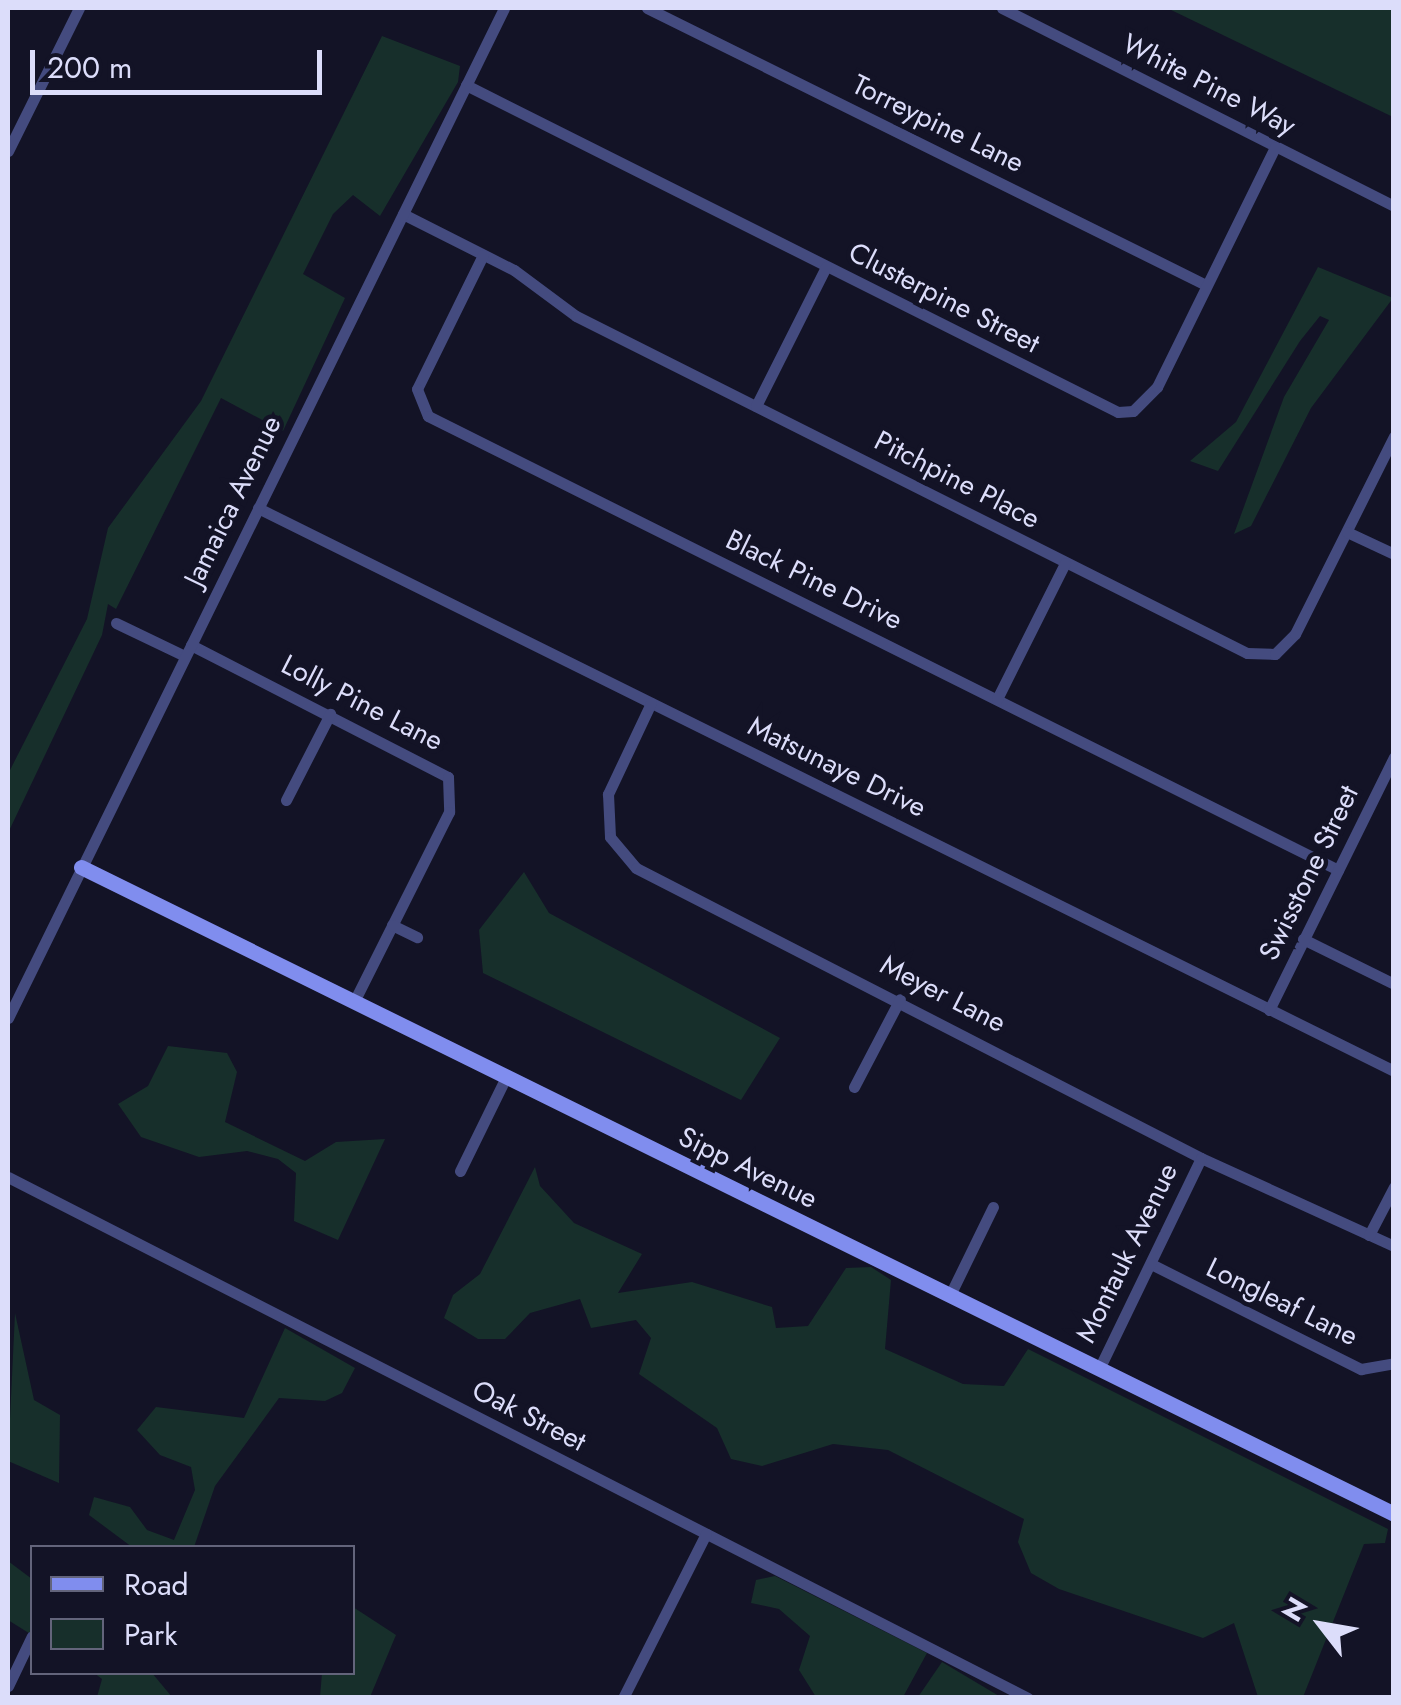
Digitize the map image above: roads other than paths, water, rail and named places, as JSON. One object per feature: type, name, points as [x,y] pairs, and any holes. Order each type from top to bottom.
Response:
[{"type":"street","points":[[8,151],[79,8]]},
{"type":"street","name":"Jamaica Avenue","points":[[8,1018],[504,8]]},
{"type":"street","name":"Torreypine Lane","points":[[647,8],[1206,285]]},
{"type":"street","name":"White Pine Way","points":[[1002,8],[1394,206]]},
{"type":"street","name":"Clusterpine Street","points":[[466,85],[1118,412],[1134,411],[1157,387],[1275,147]]},
{"type":"street","name":"Pitchpine Place","points":[[402,214],[483,255],[576,316],[1262,656],[1295,634],[1394,436]]},
{"type":"street","name":"Black Pine Drive","points":[[483,255],[422,374],[418,402],[428,416],[1338,870]]},
{"type":"street","points":[[756,406],[826,266]]},
{"type":"street","name":"Matsunaye Drive","points":[[258,508],[1394,1070]]},
{"type":"street","points":[[1347,532],[1394,554]]},
{"type":"street","points":[[998,699],[1066,562]]},
{"type":"street","name":"Lolly Pine Lane","points":[[116,624],[188,650],[330,714],[452,786],[449,812],[354,1002]]},
{"type":"street","name":"Meyer Lane","points":[[652,703],[608,794],[621,856],[1201,1158],[1394,1246]]},
{"type":"street","points":[[286,800],[330,714]]},
{"type":"street","name":"Swisstone Street","points":[[1268,1010],[1394,757]]},
{"type":"street","name":"Sipp Avenue","points":[[82,867],[1394,1514]]},
{"type":"street","points":[[392,925],[416,937]]},
{"type":"street","points":[[1303,940],[1394,984]]},
{"type":"street","points":[[854,1086],[900,999]]},
{"type":"street","points":[[460,1171],[506,1076]]},
{"type":"street","name":"Montauk Avenue","points":[[1099,1369],[1201,1158]]},
{"type":"street","name":"Oak Street","points":[[8,1177],[1028,1698]]},
{"type":"street","points":[[1369,1235],[1394,1187]]},
{"type":"street","points":[[950,1296],[994,1207]]},
{"type":"street","name":"Longleaf Lane","points":[[1150,1264],[1360,1369],[1394,1363]]},
{"type":"street","points":[[623,1698],[706,1534]]},
{"type":"street","points":[[8,1686],[30,1640]]}]
